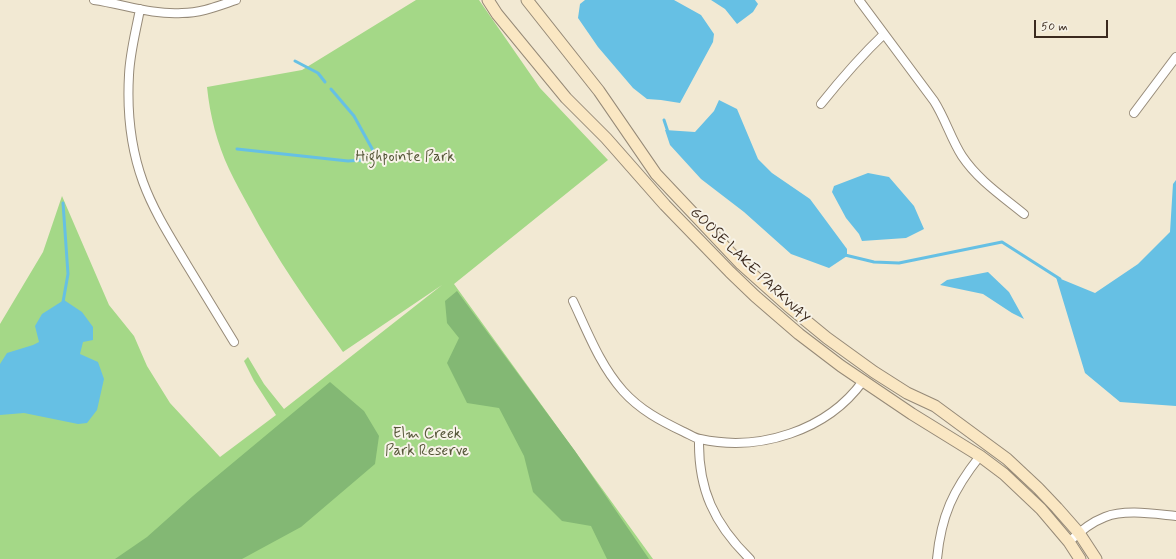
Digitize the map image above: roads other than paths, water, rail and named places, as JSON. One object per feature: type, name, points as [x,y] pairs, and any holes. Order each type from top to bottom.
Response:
[{"type":"street","points":[[94,0],[157,12],[182,14],[206,10],[236,0]]},
{"type":"street","name":"GOOSE LAKE PARKWAY","points":[[488,0],[497,14],[566,98],[606,138],[665,205],[730,272],[799,334],[864,382],[980,456],[1004,474],[1041,509],[1069,542],[1080,559]]},
{"type":"street","name":"GOOSE LAKE PARKWAY","points":[[527,0],[599,90],[656,174],[741,264],[788,306],[874,372],[907,393],[935,406],[1007,459],[1038,488],[1078,533],[1096,559]]},
{"type":"street","points":[[859,0],[941,111],[962,156],[972,170],[1024,214]]},
{"type":"street","points":[[140,9],[133,42],[129,75],[129,108],[133,141],[143,181],[168,234],[234,342]]},
{"type":"street","points":[[821,104],[863,54],[884,34]]},
{"type":"street","points":[[1134,113],[1176,57]]},
{"type":"street","points":[[574,301],[595,349],[608,371],[624,392],[642,409],[663,422],[699,439],[734,443],[761,442],[787,435],[811,426],[833,412],[864,382]]},
{"type":"street","points":[[699,439],[698,460],[703,483],[711,506],[726,533],[736,546],[750,559]]},
{"type":"street","points":[[937,559],[939,539],[945,514],[956,491],[980,456]]},
{"type":"street","points":[[1069,542],[1078,533],[1105,517],[1124,513],[1176,516]]},
{"type":"water","points":[[585,0],[674,0],[701,15],[714,34],[713,42],[680,103],[647,99],[633,88],[598,47],[578,18],[580,4]]},
{"type":"water","points":[[711,0],[755,0],[758,4],[753,12],[737,24],[725,9]]},
{"type":"water","points":[[719,100],[737,109],[758,159],[772,173],[810,199],[847,249],[847,256],[829,268],[791,254],[744,212],[701,179],[670,145],[665,130],[695,132],[714,111]]},
{"type":"water","points":[[868,173],[889,177],[914,206],[924,229],[906,238],[862,241],[859,234],[846,218],[832,192],[834,186]]},
{"type":"water","points":[[1176,180],[1176,406],[1120,402],[1085,373],[1056,277],[1095,293],[1138,264],[1170,232],[1173,184]]},
{"type":"water","points":[[988,272],[1009,292],[1024,319],[983,294],[940,285],[947,280]]},
{"type":"water","points":[[64,300],[82,312],[93,327],[93,340],[83,342],[80,354],[98,362],[104,379],[97,410],[87,423],[78,424],[24,413],[0,415],[0,364],[7,353],[39,342],[35,326],[42,314]]},
{"type":"waterway","points":[[295,61],[318,73],[325,82]]},
{"type":"waterway","points":[[237,149],[348,161],[362,160],[375,154],[354,116],[331,89]]},
{"type":"waterway","points":[[664,120],[668,132]]},
{"type":"waterway","points":[[63,203],[68,274],[63,302]]},
{"type":"waterway","points":[[845,255],[874,262],[899,263],[1002,242],[1060,279]]},
{"type":"park label","name":"Highpointe Park","points":[[405,158]]},
{"type":"park label","name":"Elm Creek Park Reserve","points":[[427,444]]}]
